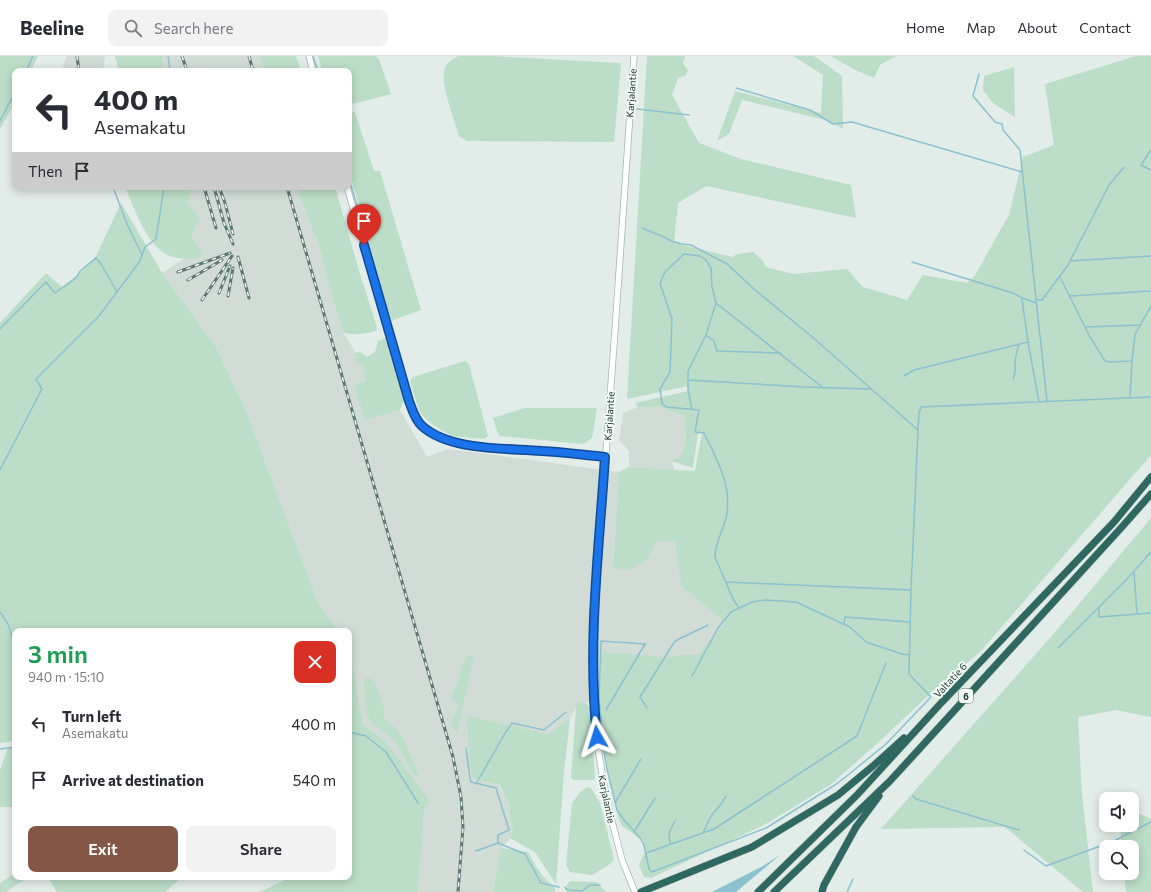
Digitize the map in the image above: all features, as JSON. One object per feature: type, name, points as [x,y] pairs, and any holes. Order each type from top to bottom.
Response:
[{"type":"highway","name":"Valtatie 6","points":[[758,892],[857,795],[942,702],[1114,522],[1151,477]]},
{"type":"highway","name":"6","points":[[774,892],[890,781],[1151,494]]},
{"type":"highway","points":[[641,892],[752,847],[838,795],[873,766],[942,702]]},
{"type":"highway","points":[[822,892],[824,885],[856,827],[890,781]]},
{"type":"main road","points":[[309,56],[312,68]]},
{"type":"main road","name":"Karjalantie","points":[[634,56],[593,639],[594,715],[606,798],[622,860],[634,892]]},
{"type":"main road","points":[[348,190],[409,401],[420,425],[436,436],[460,444],[605,457]]},
{"type":"shaded area","points":[[67,56],[105,56],[103,68],[62,68]]},
{"type":"shaded area","points":[[162,56],[261,56],[264,68],[164,68]]},
{"type":"shaded area","points":[[190,190],[298,190],[319,245],[343,332],[356,353],[355,361],[363,368],[366,380],[354,384],[365,420],[400,410],[427,457],[448,449],[619,472],[613,568],[647,559],[657,542],[675,541],[681,586],[725,622],[692,663],[604,698],[587,703],[578,702],[570,718],[548,734],[468,717],[510,808],[510,818],[513,829],[510,838],[501,849],[493,892],[417,892],[424,812],[386,742],[363,724],[352,665],[352,628],[336,628],[318,604],[245,408],[216,347],[162,273],[183,259],[197,259],[191,235],[188,204]]},
{"type":"shaded area","points":[[638,407],[660,407],[685,416],[686,445],[680,458],[671,461],[675,470],[629,467],[629,451],[619,440],[623,413]]},
{"type":"green space","points":[[0,56],[38,56],[32,68],[12,68],[12,107],[0,129]]},
{"type":"green space","points":[[115,56],[162,56],[164,68],[118,68]]},
{"type":"green space","points":[[261,56],[296,56],[300,68],[264,68]]},
{"type":"green space","points":[[318,56],[376,56],[379,59],[391,94],[352,104],[352,68],[321,68]]},
{"type":"green space","points":[[459,56],[491,56],[621,63],[614,142],[467,141],[459,136],[448,102],[444,82],[446,66],[451,60]]},
{"type":"green space","points":[[647,56],[685,56],[683,63],[688,70],[685,76],[678,78],[672,95],[699,143],[741,159],[851,185],[856,218],[706,186],[678,203],[674,243],[732,257],[737,254],[753,252],[762,260],[766,267],[793,274],[847,269],[863,287],[907,300],[923,275],[967,283],[974,277],[1009,215],[1023,157],[1054,145],[1045,84],[1136,56],[1151,56],[1151,455],[980,652],[933,691],[830,785],[764,825],[651,878],[644,877],[639,865],[646,850],[642,840],[622,826],[618,816],[604,751],[599,699],[601,650],[611,653],[666,658],[679,655],[698,655],[725,622],[681,586],[675,541],[657,542],[647,559],[630,570],[613,568],[619,472],[629,467],[695,471],[702,433],[698,433],[693,468],[671,461],[680,457],[686,445],[685,416],[660,407],[638,407],[635,403],[688,391],[688,386],[627,399]]},
{"type":"green space","points":[[793,56],[814,56],[842,76],[843,129],[826,120],[742,100],[729,134],[717,141],[735,91],[821,113],[823,75]]},
{"type":"green space","points":[[831,56],[896,56],[880,65],[874,78],[853,69]]},
{"type":"green space","points":[[1014,67],[1015,117],[993,103],[983,90],[984,76]]},
{"type":"green space","points":[[352,112],[355,112],[374,171],[380,171],[421,310],[391,321],[352,181]]},
{"type":"green space","points":[[126,190],[190,190],[188,204],[200,219],[191,235],[202,253],[197,259],[180,258],[167,255],[151,240],[136,214]]},
{"type":"green space","points":[[298,190],[336,190],[377,330],[360,334],[343,332],[319,245]]},
{"type":"green space","points":[[121,203],[162,273],[216,347],[245,408],[318,603],[336,628],[12,628],[12,741],[0,743],[0,323],[46,273],[62,287],[83,270],[96,256]]},
{"type":"green space","points":[[386,338],[404,400],[400,410],[365,420],[354,384],[366,380],[363,368],[355,361],[356,353],[360,352],[367,357],[375,352],[378,341]]},
{"type":"green space","points":[[465,361],[469,364],[488,436],[484,439],[452,436],[433,425],[421,414],[410,381],[413,377]]},
{"type":"green space","points":[[524,408],[597,408],[592,438],[583,444],[500,436],[493,418]]},
{"type":"green space","points":[[1151,518],[1151,717],[1116,710],[1078,717],[1082,794],[1093,892],[1083,892],[1005,827],[881,829],[1064,622]]},
{"type":"green space","points":[[469,655],[473,657],[473,661],[457,732],[453,729],[451,723],[459,707],[458,703],[453,700],[451,696],[455,689],[466,657]]},
{"type":"green space","points":[[352,665],[363,724],[386,742],[429,800],[424,812],[417,892],[260,892],[285,880],[352,880]]},
{"type":"green space","points":[[366,678],[370,678],[375,682],[384,708],[384,716],[387,722],[397,729],[407,746],[419,776],[417,777],[414,773],[394,740],[375,725],[369,718],[367,714],[364,681]]},
{"type":"green space","points":[[577,702],[586,703],[590,707],[595,778],[593,780],[573,780],[571,777]]},
{"type":"green space","points":[[468,716],[548,734],[570,718],[564,772],[556,884],[535,852],[510,838],[513,829],[510,818],[510,808],[500,785],[473,778],[471,771],[467,722]]},
{"type":"green space","points":[[8,748],[12,748],[12,807],[0,807],[0,770]]},
{"type":"green space","points":[[588,787],[591,788],[600,803],[614,859],[610,864],[592,875],[570,872],[566,865],[572,803],[581,791]]},
{"type":"green space","points":[[1139,814],[1151,819],[1151,892],[1126,892],[1125,880],[1139,880],[1139,840],[1121,840],[1121,832],[1139,832]]},
{"type":"green space","points":[[501,848],[528,852],[540,872],[555,888],[555,892],[493,892]]},
{"type":"green space","points":[[12,875],[12,880],[24,880],[6,892],[0,892],[0,883]]},
{"type":"green space","points":[[50,880],[179,880],[165,892],[57,892]]},
{"type":"green space","points":[[571,881],[597,882],[606,892],[567,892],[567,884]]},
{"type":"water","points":[[780,855],[736,892],[712,892],[763,866]]},
{"type":"waterway","points":[[27,68],[33,56]]},
{"type":"waterway","points":[[168,56],[170,68]]},
{"type":"waterway","points":[[313,56],[317,68]]},
{"type":"waterway","points":[[979,74],[973,96],[995,122],[1002,124],[1003,130],[1020,150],[1047,401]]},
{"type":"waterway","points":[[736,88],[810,110],[833,124],[852,122],[1022,172]]},
{"type":"waterway","points":[[0,121],[12,98]]},
{"type":"waterway","points":[[637,109],[689,115]]},
{"type":"waterway","points":[[1151,150],[1141,165],[1151,170]]},
{"type":"waterway","points":[[1036,300],[1042,300],[1068,265],[1109,185],[1124,167]]},
{"type":"waterway","points":[[352,188],[388,312]]},
{"type":"waterway","points":[[114,190],[127,224],[142,255]]},
{"type":"waterway","points":[[0,470],[42,389],[36,379],[99,316],[140,261],[145,247],[156,239],[164,190]]},
{"type":"waterway","points":[[642,228],[671,241],[691,245],[727,264],[755,290],[810,335],[918,430]]},
{"type":"waterway","points":[[692,409],[688,390],[688,371],[706,335],[716,303],[712,287],[711,268],[706,260],[700,256],[684,254],[665,272],[660,283],[672,319],[670,372],[660,389],[662,403],[666,407],[699,410],[695,432],[704,433],[719,464],[726,485],[728,507],[726,518],[716,547],[715,557],[733,599],[739,608]]},
{"type":"waterway","points":[[1070,261],[1151,256]]},
{"type":"waterway","points":[[0,329],[46,282],[55,293],[76,278],[80,271],[96,258],[117,292]]},
{"type":"waterway","points":[[912,262],[1013,293],[1036,303]]},
{"type":"waterway","points":[[1060,277],[1090,337],[1105,361],[1132,361]]},
{"type":"waterway","points":[[1070,296],[1151,291]]},
{"type":"waterway","points":[[1022,299],[1039,402]]},
{"type":"waterway","points":[[716,303],[822,387]]},
{"type":"waterway","points":[[1130,397],[1135,334],[1151,306]]},
{"type":"waterway","points":[[1085,327],[1141,325]]},
{"type":"waterway","points":[[706,335],[714,341],[717,351],[781,353]]},
{"type":"waterway","points":[[904,376],[914,370],[1028,342]]},
{"type":"waterway","points":[[1013,379],[1015,373],[1015,360],[1019,344]]},
{"type":"waterway","points":[[688,380],[804,387],[870,389]]},
{"type":"waterway","points":[[606,710],[645,644],[601,641],[599,699],[604,751],[617,810],[644,845],[649,869],[652,872],[766,828],[835,785],[848,775],[886,744],[931,697],[909,674],[918,430],[919,413],[921,407],[1151,397]]},
{"type":"waterway","points":[[1058,648],[1127,579],[1151,552]]},
{"type":"waterway","points":[[1134,572],[1137,613]]},
{"type":"waterway","points":[[726,582],[911,590]]},
{"type":"waterway","points":[[692,676],[718,628],[731,612],[752,602],[765,600],[796,602],[850,627],[866,642],[902,654],[910,655]]},
{"type":"waterway","points":[[1099,607],[1099,617],[1151,613]]},
{"type":"waterway","points":[[0,612],[8,624],[12,637]]},
{"type":"waterway","points":[[844,624],[845,617],[910,622]]},
{"type":"waterway","points":[[647,708],[640,697],[675,641],[708,625]]},
{"type":"waterway","points":[[646,853],[714,829],[857,736],[886,663]]},
{"type":"waterway","points":[[476,784],[512,723],[544,730],[566,712]]},
{"type":"waterway","points":[[352,733],[366,736],[386,752],[418,803]]},
{"type":"waterway","points":[[0,749],[12,747]]},
{"type":"waterway","points":[[466,748],[471,782],[496,788],[509,830],[498,835],[498,843]]},
{"type":"waterway","points":[[615,803],[641,759]]},
{"type":"waterway","points":[[703,833],[711,816],[726,796]]},
{"type":"waterway","points":[[913,796],[916,799],[1019,830]]},
{"type":"waterway","points":[[634,832],[655,798]]},
{"type":"waterway","points":[[670,844],[669,833],[675,821]]},
{"type":"waterway","points":[[1024,850],[1046,866],[1114,841],[1151,822]]},
{"type":"waterway","points":[[476,851],[498,843],[525,854],[541,883],[559,887]]},
{"type":"waterway","points":[[847,892],[853,879]]},
{"type":"waterway","points":[[565,887],[567,890],[582,891],[590,885],[600,885]]},
{"type":"railway","points":[[77,56],[79,68]]},
{"type":"railway","points":[[182,56],[186,68]]},
{"type":"railway","points":[[249,56],[252,68]]},
{"type":"railway","points":[[205,190],[216,228]]},
{"type":"railway","points":[[215,190],[224,223],[233,244]]},
{"type":"railway","points":[[220,190],[233,234]]},
{"type":"railway","points":[[288,190],[453,757],[461,797],[463,827],[458,892]]},
{"type":"railway","points":[[178,272],[230,253]]},
{"type":"railway","points":[[202,300],[232,256]]},
{"type":"railway","points":[[238,257],[249,298]]},
{"type":"railway","points":[[188,280],[222,260]]},
{"type":"railway","points":[[219,293],[230,266]]},
{"type":"railway","points":[[228,296],[233,268]]},
{"type":"route","points":[[364,245],[409,401],[420,425],[436,436],[465,445],[605,457],[593,639],[594,715],[597,737]]}]
